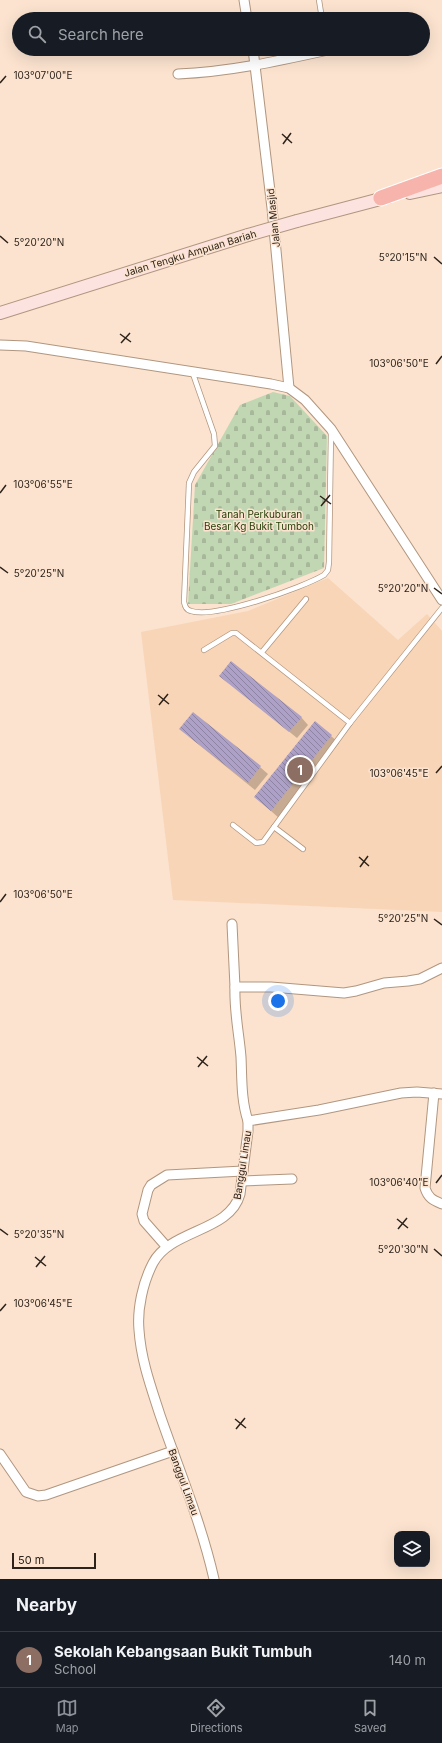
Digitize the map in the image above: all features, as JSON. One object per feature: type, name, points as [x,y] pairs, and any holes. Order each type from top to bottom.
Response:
[{"type":"highway","points":[[381,198],[441,184]]},
{"type":"main road","name":"Jalan Tengku Ampuan Bariah","points":[[0,313],[248,235],[381,198]]},
{"type":"street","points":[[244,0],[246,12]]},
{"type":"street","name":"Jalan Masjid","points":[[254,56],[274,224],[289,388]]},
{"type":"street","points":[[178,74],[207,73],[256,66],[298,56]]},
{"type":"street","points":[[0,345],[26,346],[289,388],[305,400],[331,429],[442,600]]},
{"type":"street","points":[[232,924],[235,987],[234,1003],[243,1097],[248,1121]]},
{"type":"street","points":[[235,987],[271,987],[344,993],[356,992],[384,983],[420,979],[442,968]]},
{"type":"street","name":"Banggul Limau","points":[[214,1579],[203,1536],[143,1364],[139,1330],[140,1307],[147,1276],[153,1262],[166,1246],[221,1218],[230,1212],[238,1202],[242,1181],[248,1121],[319,1110],[401,1093],[438,1094]]},
{"type":"street","points":[[438,1094],[426,1188],[428,1195],[432,1200],[442,1204]]},
{"type":"street","points":[[166,1246],[149,1228],[144,1221],[142,1214],[148,1190],[157,1180],[166,1175],[243,1171]]},
{"type":"street","points":[[242,1181],[292,1179]]},
{"type":"street","points":[[0,1454],[26,1492],[38,1496],[46,1495],[173,1451]]},
{"type":"lane","points":[[319,0],[321,12]]},
{"type":"lane","points":[[192,372],[214,434],[216,446],[194,472],[189,483],[184,602],[187,609],[190,611],[208,613],[232,608],[269,597],[319,578],[328,570],[332,471],[331,429]]},
{"type":"lane","points":[[262,652],[306,599]]},
{"type":"lane","points":[[233,825],[256,843],[263,842],[350,723],[442,608]]},
{"type":"lane","points":[[204,650],[236,632],[350,723]]},
{"type":"lane","points":[[274,827],[303,849]]},
{"type":"shaded area","points":[[328,578],[398,640],[427,614],[442,631],[442,912],[173,900],[141,632],[248,611]]},
{"type":"green space","name":"Tanah Perkuburan Besar Kg Bukit Tumboh","points":[[273,392],[290,396],[327,436],[324,568],[231,604],[188,604],[195,485],[240,405]]},
{"type":"building","points":[[231,661],[302,717],[289,732],[219,676]]},
{"type":"building","points":[[193,712],[261,766],[248,783],[179,729]]},
{"type":"building","points":[[315,721],[332,735],[271,811],[254,797]]},
{"type":"place","name":"Sekolah Kebangsaan Bukit Tumbuh","points":[[300,770]]}]
